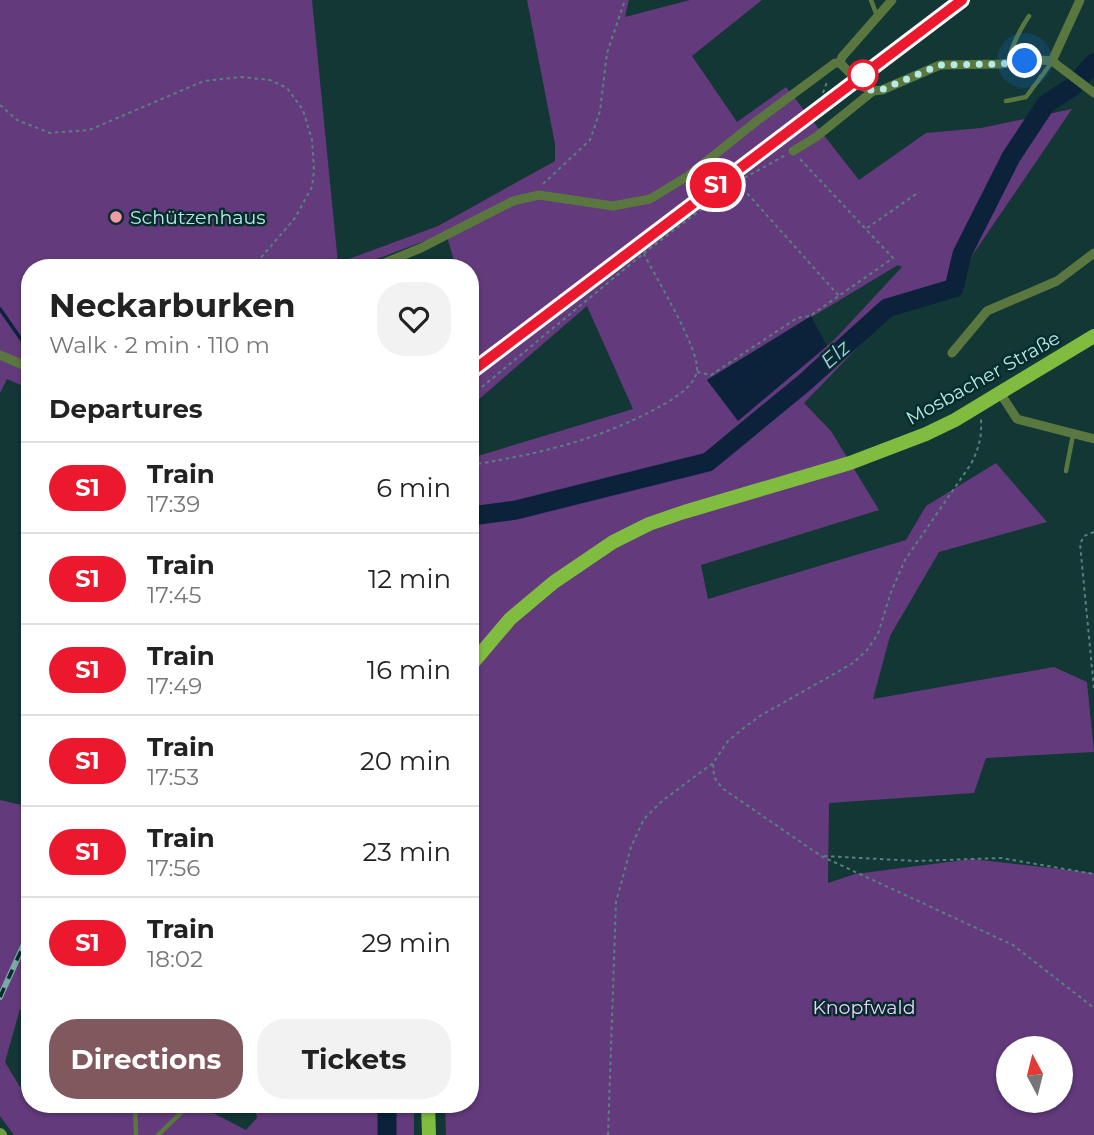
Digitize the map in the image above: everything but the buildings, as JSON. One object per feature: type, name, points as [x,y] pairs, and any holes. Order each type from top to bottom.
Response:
[{"type":"main road","name":"Mosbacher Straße","points":[[479,656],[510,619],[554,582],[613,542],[649,524],[850,463],[926,434],[1094,336]]},
{"type":"main road","points":[[428,1113],[429,1135]]},
{"type":"street","points":[[839,64],[842,57],[892,0]]},
{"type":"street","points":[[1052,61],[1080,0]]},
{"type":"street","points":[[839,64],[864,87],[873,91],[940,65],[1052,61],[1093,92]]},
{"type":"street","points":[[394,259],[513,201],[539,195],[613,206],[650,199],[688,176],[758,120],[835,64],[839,64]]},
{"type":"street","points":[[793,151],[816,138],[873,91]]},
{"type":"street","points":[[953,353],[988,311],[1057,281],[1094,253]]},
{"type":"street","points":[[0,355],[21,364]]},
{"type":"street","points":[[1000,393],[1017,419],[1094,439]]},
{"type":"lane","points":[[871,0],[878,19]]},
{"type":"lane","points":[[1008,63],[1011,48],[1029,16]]},
{"type":"lane","points":[[1006,101],[1026,97],[1052,61]]},
{"type":"lane","points":[[1066,471],[1073,435]]},
{"type":"lane","points":[[135,1113],[136,1135]]},
{"type":"lane","points":[[158,1135],[181,1113]]},
{"type":"path","points":[[539,195],[542,184],[590,140],[600,111],[607,53],[625,0]]},
{"type":"path","points":[[872,75],[892,60],[893,56]]},
{"type":"path","points":[[0,105],[17,120],[50,133],[89,130],[204,81],[242,77],[270,80],[287,88],[303,110],[312,140],[312,187],[295,218],[260,259]]},
{"type":"path","points":[[823,93],[828,80]]},
{"type":"path","points":[[479,389],[644,253],[737,182],[793,151],[893,258],[810,316],[797,318],[711,375],[697,372]]},
{"type":"path","points":[[737,182],[839,296]]},
{"type":"path","points":[[866,229],[919,192]]},
{"type":"path","points":[[479,464],[544,452],[602,435],[633,421],[684,390],[697,372],[693,348],[644,253]]},
{"type":"path","points":[[608,1135],[614,925],[621,877],[644,820],[662,801],[713,763],[727,741],[760,716],[853,663],[867,650],[878,634],[891,592],[905,560],[971,464],[979,448],[982,435],[981,404]]},
{"type":"path","points":[[1094,532],[1084,536],[1080,544],[1094,689]]},
{"type":"path","points":[[713,763],[714,777],[722,789],[821,856],[1013,945],[1094,1008]]},
{"type":"path","points":[[821,856],[916,861],[1001,858],[1094,874]]},
{"type":"green space","points":[[0,0],[312,0],[338,259],[21,259],[21,385],[7,379],[0,393]]},
{"type":"green space","name":"Knopfwald","points":[[527,0],[629,0],[625,17],[690,0],[762,0],[692,56],[737,122],[786,87],[859,180],[926,133],[981,128],[1072,109],[948,291],[889,315],[804,403],[831,431],[879,510],[701,565],[708,599],[906,540],[926,506],[996,463],[1047,522],[939,552],[890,636],[873,699],[1054,667],[1087,682],[1094,752],[986,758],[974,793],[829,803],[828,883],[855,874],[972,859],[1094,873],[1094,1135],[446,1135],[445,1113],[479,1113],[479,456],[633,409],[587,306],[479,399],[479,259],[453,259],[446,233],[377,259],[349,259],[438,226],[555,161],[555,144]],"holes":[[[898,265],[902,267],[835,339],[738,420],[707,380]]]},
{"type":"green space","points":[[0,800],[21,805],[21,1009],[5,1062],[21,1087],[21,1113],[213,1113],[246,1130],[257,1118],[256,1113],[414,1113],[414,1135],[14,1135],[0,1116]]},
{"type":"water","points":[[811,316],[827,346],[738,421],[707,380]]},
{"type":"waterway","name":"Elz","points":[[479,515],[516,510],[708,462],[804,383],[887,308],[954,288],[962,254],[1011,157],[1046,104],[1072,87],[1094,63]]},
{"type":"waterway","points":[[0,309],[21,339]]},
{"type":"waterway","name":"Elz","points":[[387,1113],[387,1135]]},
{"type":"railway","points":[[479,366],[962,0]]},
{"type":"railway","points":[[0,997],[21,951]]},
{"type":"train","name":"S1","points":[[479,366],[962,0]]},
{"type":"place","name":"Schützenhaus","points":[[116,217]]},
{"type":"route","points":[[863,75],[857,80],[869,91],[873,91],[940,65],[1025,61]]}]
